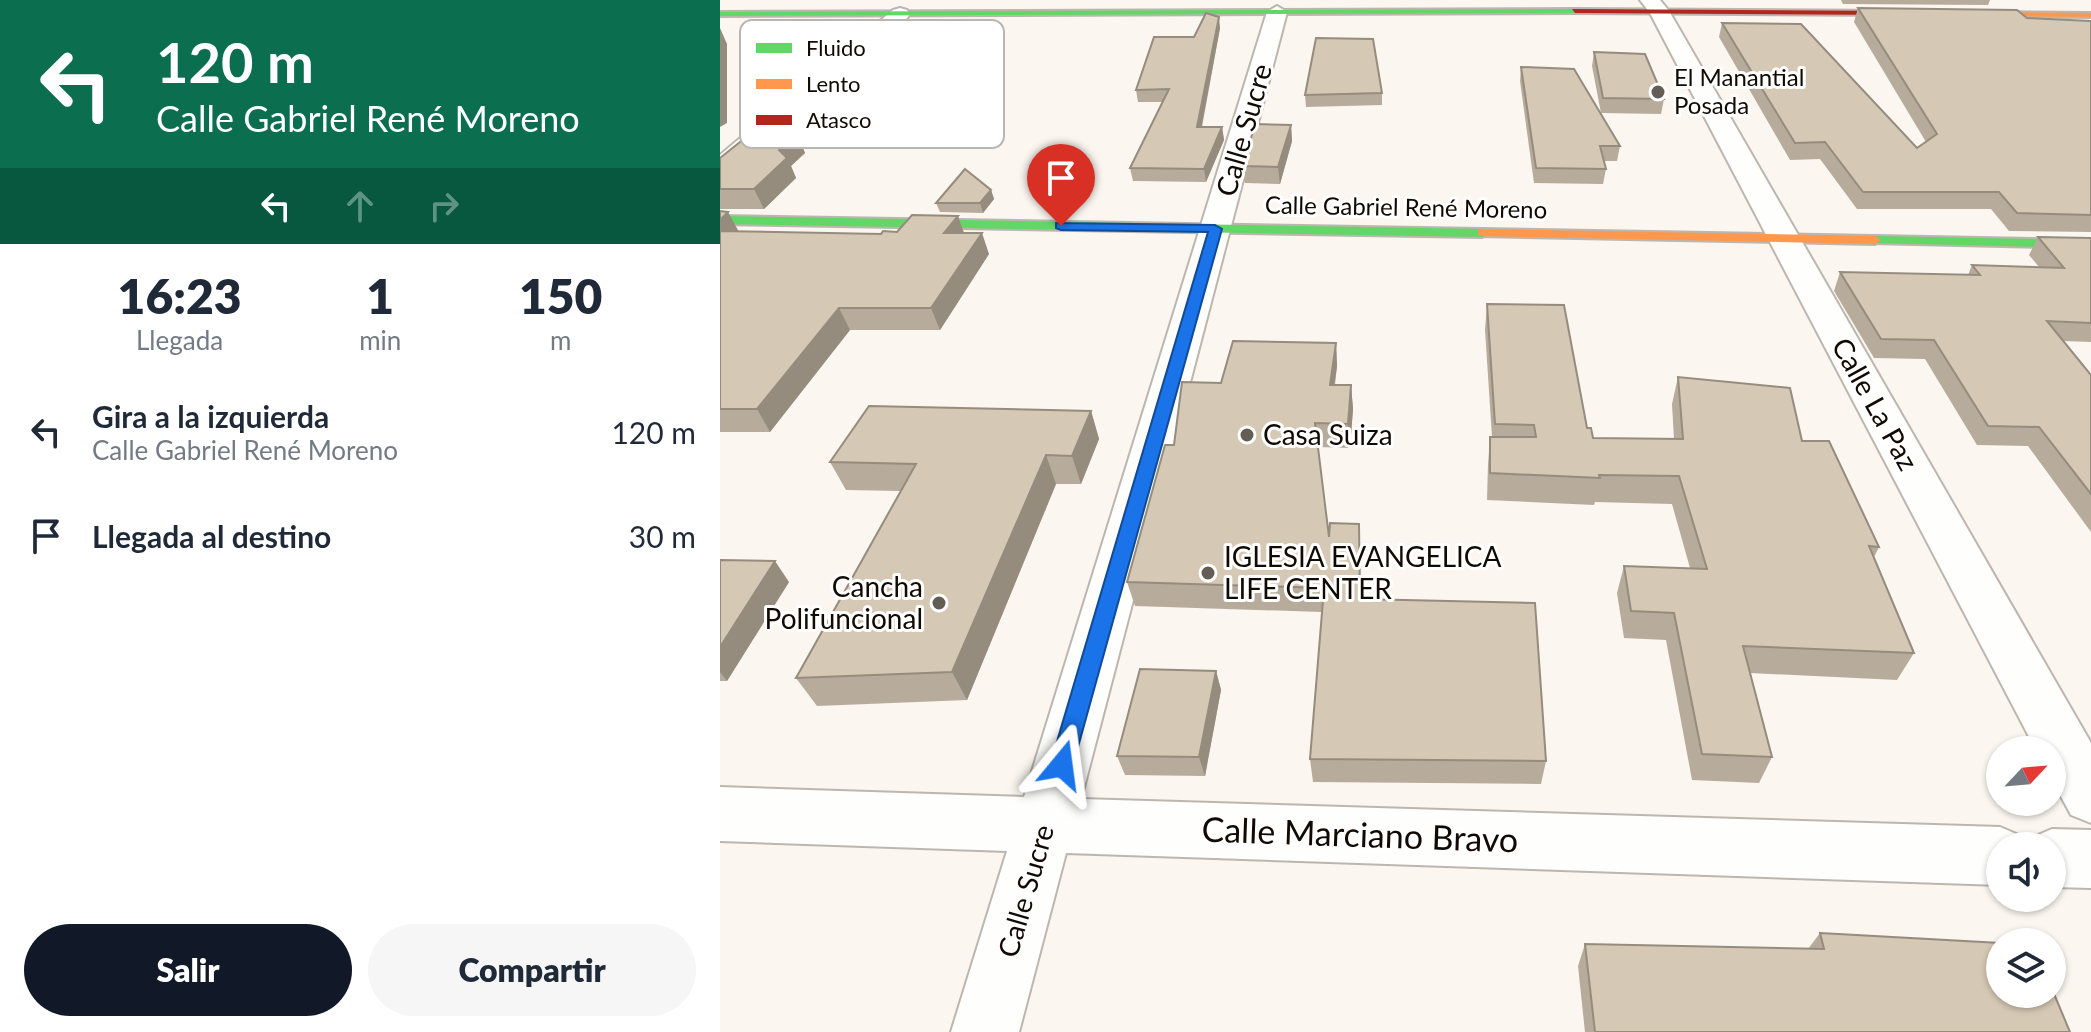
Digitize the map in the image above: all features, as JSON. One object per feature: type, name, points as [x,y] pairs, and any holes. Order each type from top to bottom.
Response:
[{"type":"street","points":[[720,14],[1277,12],[1655,5],[2091,15]]},
{"type":"street","name":"Calle La Paz","points":[[1655,5],[2091,797]]},
{"type":"street","name":"Calle Sucre","points":[[985,1032],[1277,12]]},
{"type":"street","points":[[893,20],[900,14]]},
{"type":"street","points":[[720,169],[744,148]]},
{"type":"street","name":"Calle Gabriel René Moreno","points":[[720,220],[2091,244]]},
{"type":"street","name":"Calle Marciano Bravo","points":[[720,814],[1986,856]]},
{"type":"street","points":[[2066,858],[2091,859]]},
{"type":"building","points":[[1858,8],[2017,10],[2027,18],[2091,21],[2091,215],[2017,213],[1999,192],[1863,192],[1825,142],[1795,143],[1722,23],[1801,24],[1917,148],[1937,134]]},
{"type":"building","points":[[1206,13],[1219,17],[1197,127],[1222,127],[1204,169],[1130,168],[1169,89],[1136,90],[1154,37],[1194,37]]},
{"type":"building","points":[[1316,38],[1373,39],[1382,93],[1305,95]]},
{"type":"building","points":[[1594,52],[1645,54],[1664,99],[1603,98]]},
{"type":"building","points":[[1521,67],[1574,69],[1620,146],[1600,146],[1606,169],[1536,168]]},
{"type":"building","points":[[1255,124],[1291,125],[1278,167],[1243,166]]},
{"type":"building","points":[[740,142],[740,148],[781,148],[779,150],[787,158],[754,189],[720,189],[720,158]]},
{"type":"building","points":[[965,169],[991,190],[980,203],[936,203]]},
{"type":"building","points":[[912,215],[958,216],[944,233],[982,233],[931,308],[839,308],[757,409],[720,409],[720,231],[881,234],[883,231],[897,232]]},
{"type":"building","points":[[2038,237],[2091,238],[2091,323],[2047,321],[2091,375],[2091,494],[2039,427],[1988,426],[1934,340],[1881,339],[1840,272],[1980,275],[1972,265],[2064,268]]},
{"type":"building","points":[[1487,304],[1564,305],[1587,428],[1591,428],[1593,438],[1683,439],[1678,377],[1790,388],[1802,441],[1829,441],[1879,547],[1869,546],[1914,653],[1743,646],[1772,757],[1702,754],[1674,613],[1631,611],[1624,566],[1707,569],[1679,476],[1599,475],[1600,478],[1490,473],[1490,437],[1536,437],[1534,425],[1495,424]]},
{"type":"building","points":[[1233,341],[1336,343],[1330,385],[1351,385],[1348,424],[1315,423],[1329,537],[1330,523],[1359,524],[1360,599],[1535,603],[1546,761],[1310,759],[1324,588],[1127,582],[1165,445],[1174,445],[1182,382],[1221,383]]},
{"type":"building","points":[[869,406],[1091,411],[1072,456],[1046,455],[952,672],[796,678],[916,464],[830,462]]},
{"type":"building","points":[[720,560],[775,561],[720,647]]},
{"type":"building","points":[[1140,669],[1216,671],[1199,757],[1117,756]]},
{"type":"building","points":[[1820,933],[1986,942],[1986,1008],[2060,1008],[2070,1032],[1595,1032],[1585,944],[1824,949]]},
{"type":"traffic: fast","points":[[720,14],[1575,11]]},
{"type":"traffic: fast","points":[[720,220],[1482,233]]},
{"type":"traffic: fast","points":[[1875,240],[2091,244]]},
{"type":"traffic: slow","points":[[1899,13],[2091,15]]},
{"type":"traffic: slow","points":[[1482,233],[1875,240]]},
{"type":"traffic: jam","points":[[1575,11],[1899,13]]},
{"type":"place","name":"El Manantial Posada","points":[[1658,92]]},
{"type":"place","name":"Casa Suiza","points":[[1247,435]]},
{"type":"place","name":"IGLESIA EVANGELICA LIFE CENTER","points":[[1208,573]]},
{"type":"place","name":"Cancha Polifuncional","points":[[939,603]]},
{"type":"route","points":[[1061,226],[1215,229],[1062,765]]}]
